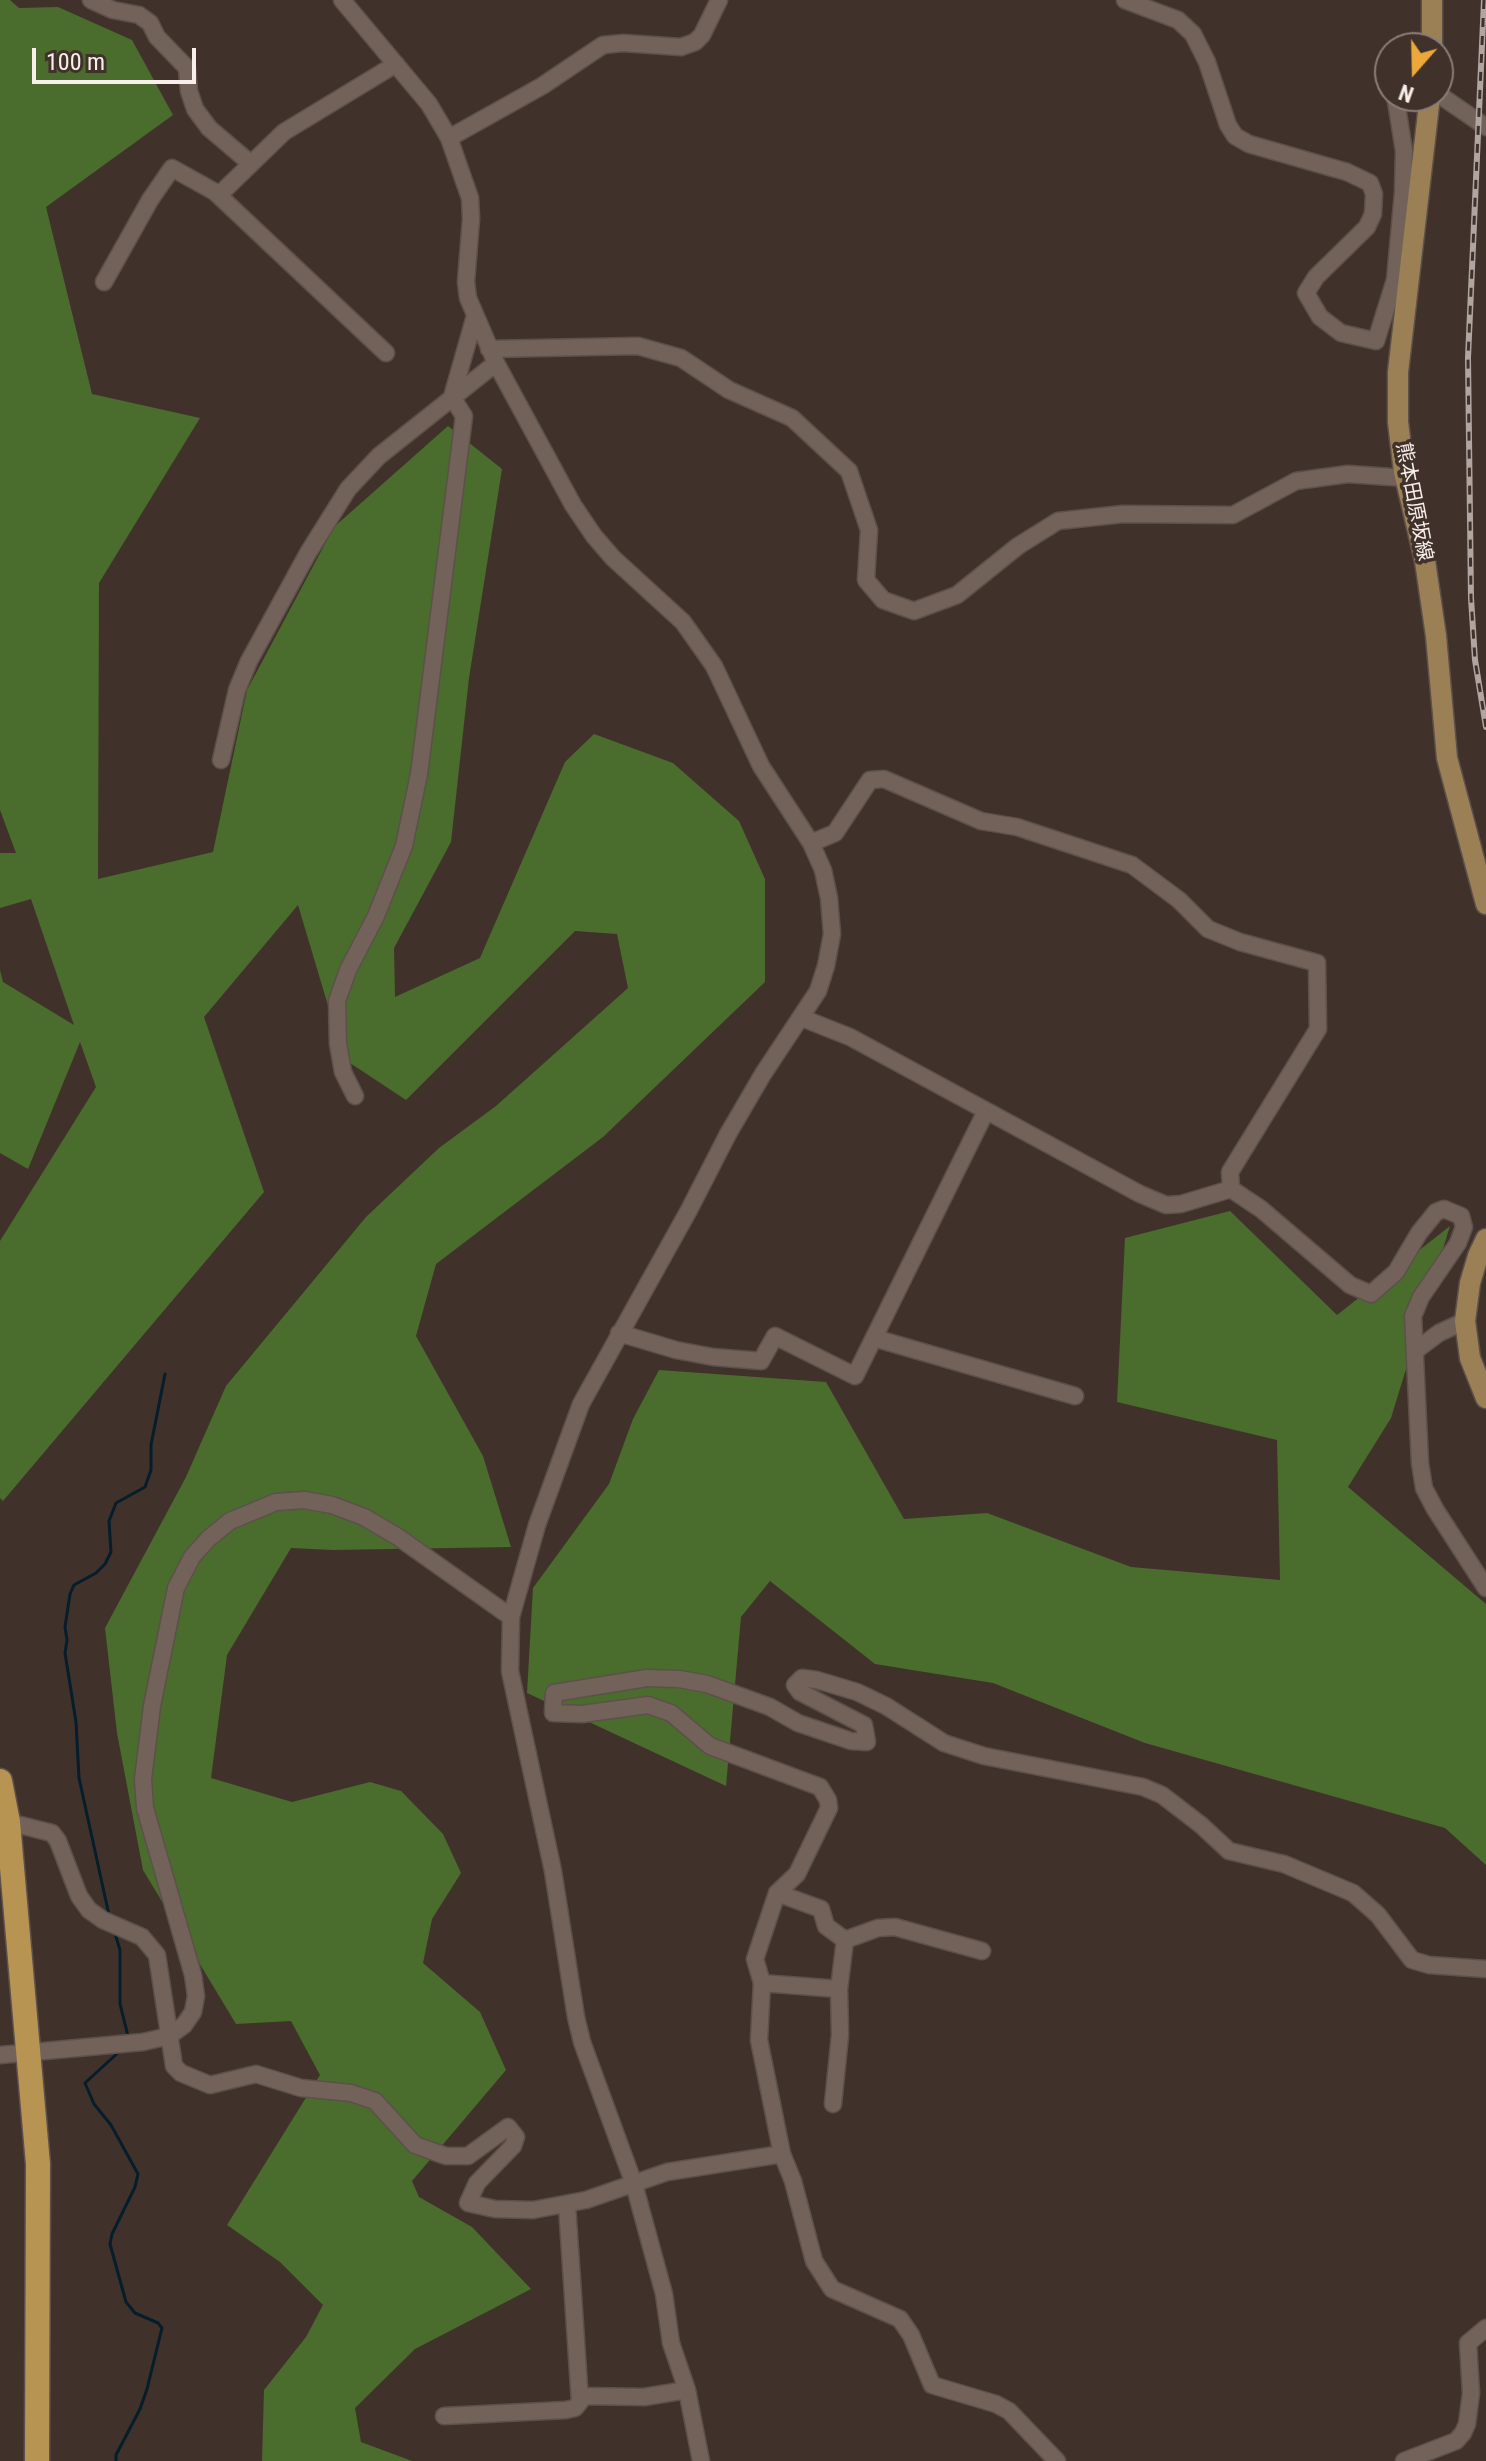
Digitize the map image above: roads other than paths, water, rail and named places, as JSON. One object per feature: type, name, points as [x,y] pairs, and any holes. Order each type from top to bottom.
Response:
[{"type":"highway","points":[[0,1781],[8,1822],[38,2164],[37,2461]]},
{"type":"main road","points":[[1432,0],[1432,32]]},
{"type":"main road","name":"熊本田原坂線","points":[[1428,112],[1398,372],[1398,422],[1405,478],[1425,561],[1434,621],[1447,758],[1486,904]]},
{"type":"main road","points":[[1486,1239],[1470,1283],[1465,1321],[1470,1358],[1486,1398]]},
{"type":"street","points":[[91,0],[113,10],[139,15],[150,23],[157,37],[187,68],[189,91],[195,109],[209,128],[250,163]]},
{"type":"street","points":[[342,0],[429,104],[449,138],[470,198],[468,298],[493,356],[573,505],[613,558],[683,622],[714,666],[761,766],[811,843],[823,870],[829,898],[832,934],[818,991],[728,1134],[581,1404],[537,1525],[511,1617],[510,1671],[553,1871],[576,2017],[582,2042],[634,2184],[664,2294],[671,2343],[687,2390],[701,2461]]},
{"type":"street","points":[[449,138],[542,86],[603,45],[623,43],[681,47],[695,42],[702,35],[719,0]]},
{"type":"street","points":[[1125,0],[1178,20],[1193,34],[1235,136],[1249,144],[1347,172],[1370,183],[1374,194],[1373,214],[1367,227],[1316,277],[1306,293],[1320,317],[1341,333],[1376,341],[1395,280],[1404,151],[1398,112]]},
{"type":"street","points":[[219,195],[284,132],[396,64]]},
{"type":"street","points":[[1454,104],[1486,127]]},
{"type":"street","points":[[104,282],[150,200],[172,168],[219,195],[386,353]]},
{"type":"street","points":[[355,1096],[343,1072],[338,1044],[337,1001],[404,846],[419,774],[464,416],[452,397],[475,316]]},
{"type":"street","points":[[221,760],[237,690],[249,661],[327,520],[348,489],[379,456],[452,397],[493,356],[638,346],[681,358],[729,390],[792,418],[849,471],[869,530],[866,580],[883,600],[914,611],[957,595],[1018,546],[1058,521],[1123,514],[1233,515],[1296,481],[1348,474],[1405,478]]},
{"type":"street","points":[[811,843],[835,833],[870,780],[884,779],[981,821],[1017,827],[1132,865],[1179,900],[1208,929],[1240,942],[1317,963],[1318,1029],[1230,1172],[1231,1189]]},
{"type":"street","points":[[802,1018],[850,1037],[1140,1194],[1166,1205],[1181,1204],[1231,1189]]},
{"type":"street","points":[[619,1333],[676,1350],[761,1361],[775,1336],[855,1376],[986,1111]]},
{"type":"street","points":[[1231,1189],[1261,1209],[1350,1285],[1371,1294],[1396,1272],[1419,1233],[1436,1212],[1444,1209],[1461,1216],[1464,1227],[1458,1243],[1421,1297],[1413,1316],[1420,1463],[1424,1488],[1435,1509],[1486,1588]]},
{"type":"street","points":[[1415,1351],[1439,1333],[1465,1321]]},
{"type":"street","points":[[874,1338],[1075,1396]]},
{"type":"street","points":[[0,2055],[143,2042],[169,2036],[184,2025],[193,2012],[196,1996],[193,1975],[145,1808],[143,1779],[145,1746],[176,1588],[192,1557],[208,1539],[230,1521],[276,1502],[304,1500],[332,1505],[364,1517],[398,1537],[511,1617]]},
{"type":"street","points":[[1057,2461],[1009,2411],[996,2404],[932,2385],[911,2335],[900,2319],[832,2289],[814,2261],[793,2181],[782,2154],[759,2040],[762,1983],[755,1959],[777,1893],[797,1874],[829,1808],[820,1787],[710,1746],[671,1713],[648,1705],[582,1714],[553,1713],[554,1693],[647,1678],[679,1679],[720,1688],[770,1707],[798,1723],[851,1741],[867,1742],[864,1725],[800,1692],[795,1685],[802,1678],[817,1680],[857,1692],[886,1706],[944,1743],[984,1756],[1143,1787],[1162,1795],[1229,1851],[1284,1864],[1353,1893],[1378,1915],[1412,1960],[1429,1965],[1486,1969]]},
{"type":"street","points":[[8,1822],[52,1833],[79,1896],[89,1910],[103,1920],[142,1937],[157,1955],[174,2066],[181,2073],[210,2085],[256,2074],[301,2088],[351,2093],[375,2101],[415,2145],[446,2156],[468,2156],[508,2127],[516,2137],[513,2146],[477,2183],[468,2203],[495,2209],[533,2210],[567,2205],[667,2172],[782,2154]]},
{"type":"street","points":[[777,1893],[821,1909],[826,1926],[845,1940]]},
{"type":"street","points":[[845,1940],[878,1928],[895,1927],[982,1951]]},
{"type":"street","points":[[833,2104],[840,2035],[839,1989],[845,1940]]},
{"type":"street","points":[[762,1983],[839,1989]]},
{"type":"street","points":[[444,2416],[575,2408],[581,2396],[567,2205]]},
{"type":"street","points":[[1404,2461],[1456,2441],[1463,2433],[1471,2393],[1468,2343],[1486,2328]]},
{"type":"street","points":[[581,2396],[644,2397],[687,2390]]},
{"type":"waterway","points":[[109,1915],[79,1778],[76,1722],[65,1653],[65,1627],[74,1585],[96,1573],[111,1552],[109,1521],[116,1503],[145,1487],[151,1470],[151,1445],[165,1374]]},
{"type":"waterway","points":[[114,1930],[120,1950],[120,2004],[128,2036]]},
{"type":"waterway","points":[[116,2461],[147,2389],[162,2328],[158,2323],[135,2313],[126,2302],[110,2244],[138,2174],[111,2125],[94,2104],[85,2083],[121,2050]]},
{"type":"railway","points":[[1484,0],[1468,358],[1471,598],[1475,660],[1486,727]]}]
